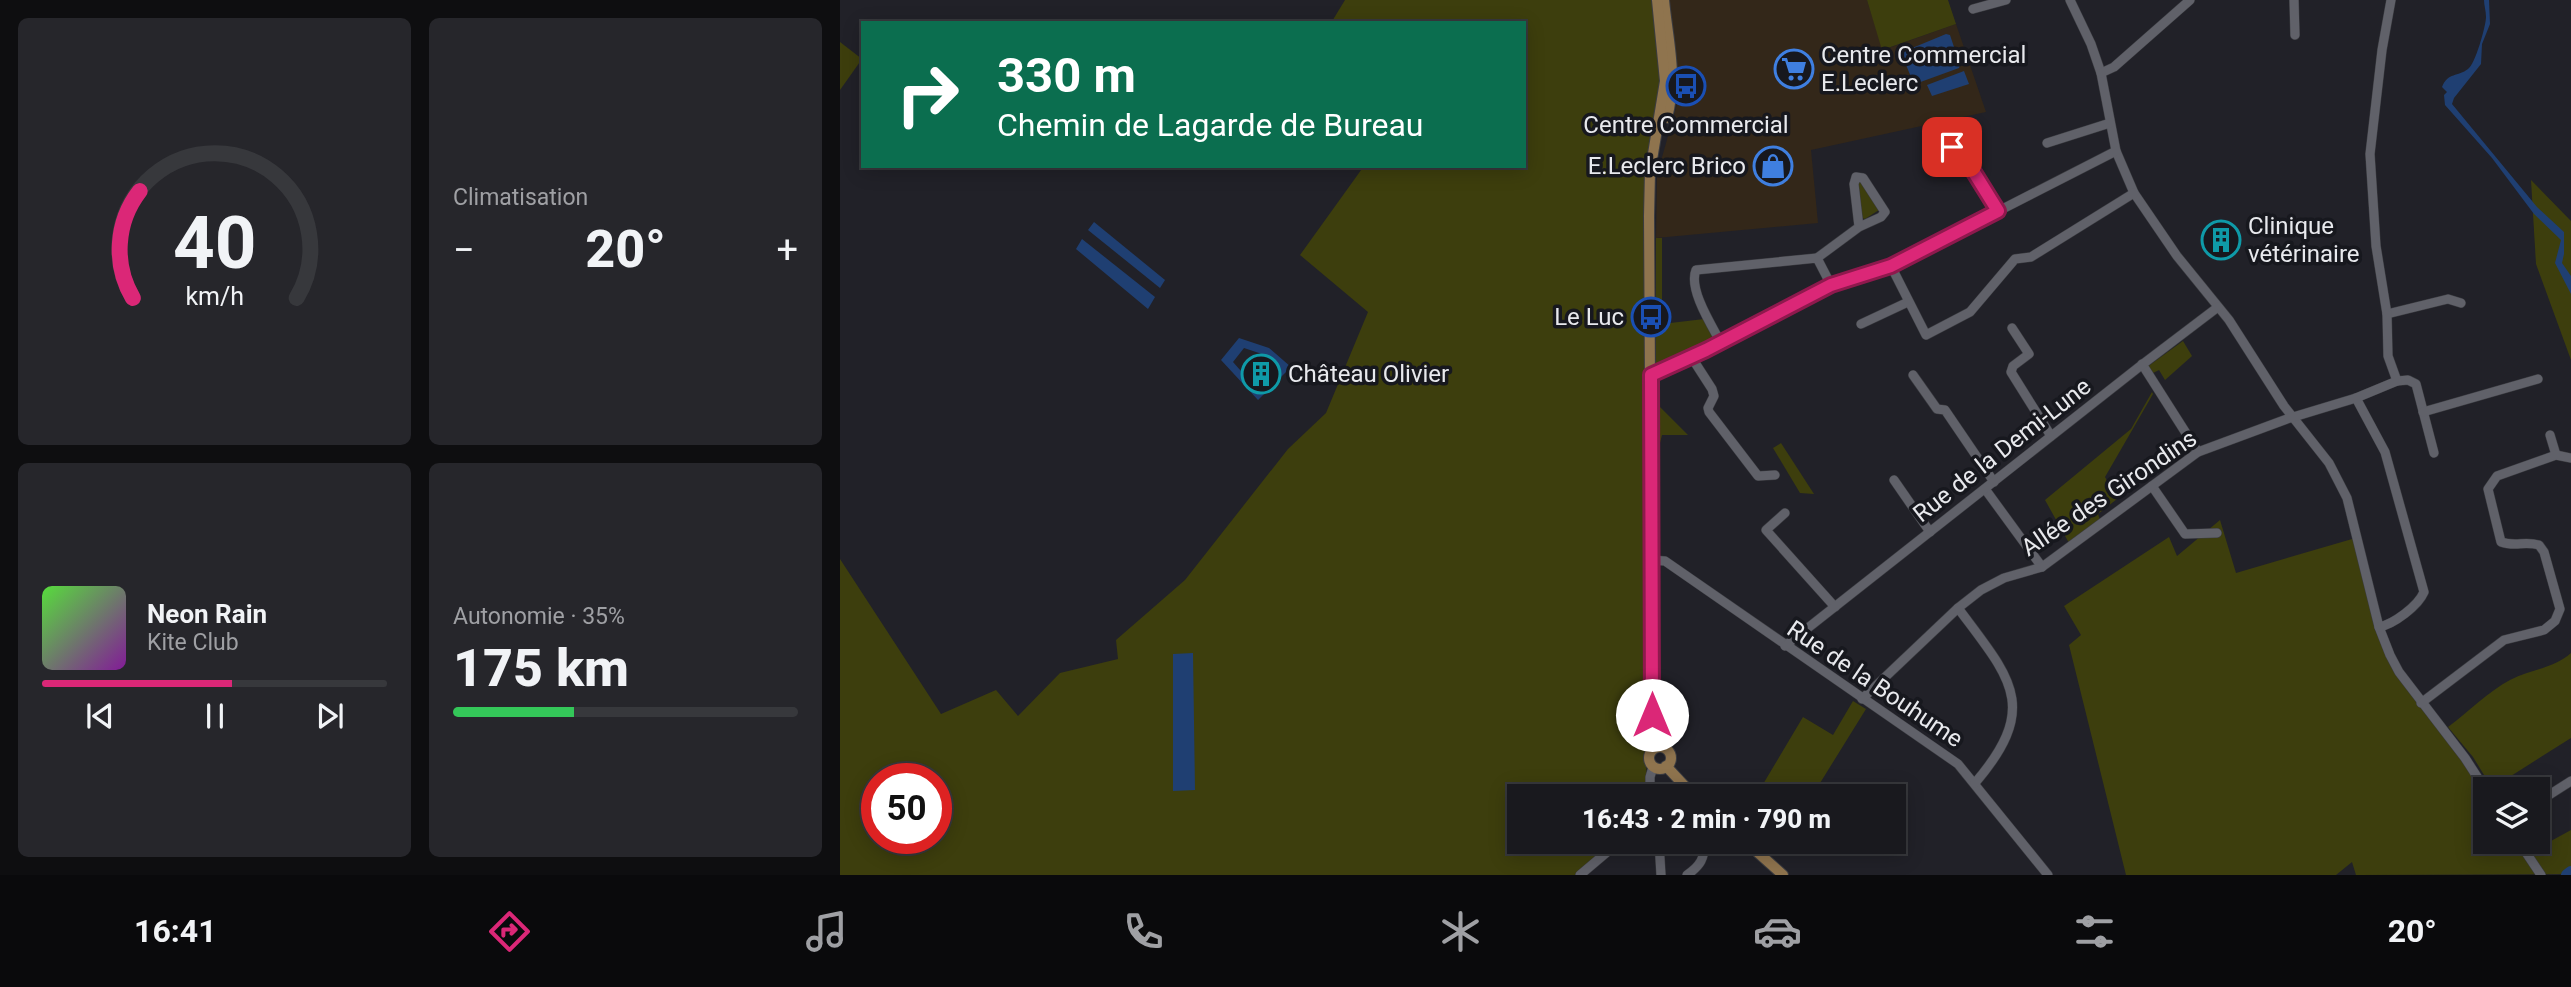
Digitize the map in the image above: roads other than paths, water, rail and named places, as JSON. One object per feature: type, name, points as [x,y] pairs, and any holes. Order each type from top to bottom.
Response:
[{"type":"main road","points":[[1656,747],[1669,751],[1671,757],[1667,766],[1660,769],[1654,766],[1649,756],[1656,747],[1653,725],[1651,560],[1650,172],[1665,81],[1657,0]]},
{"type":"main road","points":[[1651,192],[1657,152],[1673,93],[1673,67],[1664,0]]},
{"type":"main road","points":[[1667,766],[1683,784]]},
{"type":"main road","points":[[1759,854],[1783,875]]},
{"type":"street","points":[[1973,9],[2006,0]]},
{"type":"street","points":[[2070,0],[2091,44],[2101,73],[2116,151],[2134,193],[2177,256],[2218,307],[2293,418],[2329,463],[2344,489],[2379,627],[2399,672],[2477,777]]},
{"type":"street","points":[[2101,73],[2114,68],[2190,0]]},
{"type":"street","points":[[2294,0],[2295,35]]},
{"type":"street","points":[[2391,0],[2382,50],[2370,154],[2376,246],[2387,314],[2388,356],[2397,382],[2409,380],[2416,384],[2434,453]]},
{"type":"street","points":[[2047,143],[2110,123]]},
{"type":"street","points":[[1952,147],[1962,153],[1998,211]]},
{"type":"street","points":[[1651,375],[1692,358],[1831,285],[1891,266],[2116,151]]},
{"type":"street","points":[[1721,343],[1696,290],[1696,270],[1817,258],[1859,227],[1881,217],[1885,212],[1863,178],[1856,177],[1854,184],[1859,227]]},
{"type":"street","points":[[1891,266],[1926,335],[1969,312],[2015,259],[2031,257],[2134,193]]},
{"type":"street","points":[[1817,258],[1831,285]]},
{"type":"street","points":[[2387,314],[2448,299],[2461,303]]},
{"type":"street","points":[[1861,324],[1908,302]]},
{"type":"street","name":"Rue de la Demi-Lune","points":[[1785,646],[2218,307]]},
{"type":"street","points":[[2012,328],[2029,354],[2013,366],[2011,372],[2051,436]]},
{"type":"street","points":[[1692,358],[1713,389],[1714,396],[1708,408],[1709,412],[1758,476],[1775,475]]},
{"type":"street","points":[[2142,364],[2198,452]]},
{"type":"street","points":[[1913,375],[1937,409],[1945,410],[1994,482]]},
{"type":"street","points":[[2423,412],[2538,379]]},
{"type":"street","name":"Allée des Girondins","points":[[1862,699],[1958,608],[1981,590],[2042,566],[2198,452],[2397,382]]},
{"type":"street","points":[[2356,398],[2385,452],[2424,592],[2421,599],[2403,613],[2379,627]]},
{"type":"street","points":[[2550,435],[2556,455]]},
{"type":"street","points":[[2421,703],[2504,640],[2544,630],[2555,621],[2560,609],[2544,552],[2539,545],[2527,542],[2514,546],[2501,542],[2488,489],[2497,476],[2556,455],[2571,458]]},
{"type":"street","points":[[1894,480],[1930,532]]},
{"type":"street","points":[[2151,486],[2185,534],[2217,533]]},
{"type":"street","points":[[1985,489],[2042,566]]},
{"type":"street","points":[[1785,513],[1766,530],[1835,607]]},
{"type":"street","name":"Rue de la Bouhume","points":[[1651,560],[1665,561],[1958,764],[2048,875]]},
{"type":"street","points":[[1958,608],[2000,665],[2013,696],[2013,716],[2005,740],[1975,783]]},
{"type":"street","points":[[1650,784],[1654,766]]},
{"type":"street","points":[[2550,794],[2571,781]]},
{"type":"street","points":[[1580,875],[1605,854]]},
{"type":"street","points":[[1660,854],[1661,875]]},
{"type":"street","points":[[1687,875],[1699,866],[1704,854]]},
{"type":"street","points":[[2527,854],[2540,875]]},
{"type":"water","points":[[2484,0],[2489,0],[2490,24],[2482,44],[2481,64],[2452,104],[2537,207],[2564,232],[2562,263],[2571,276],[2571,294],[2555,263],[2561,240],[2534,214],[2492,158],[2445,105],[2444,95],[2447,92],[2442,87],[2444,82],[2468,69],[2477,53],[2486,22]]},
{"type":"water","points":[[1946,34],[1950,35],[1959,68],[1915,84],[1902,55],[1905,51]]},
{"type":"water","points":[[1964,71],[1969,84],[1932,96],[1927,85]]},
{"type":"water","points":[[1094,222],[1165,280],[1160,288],[1088,230]]},
{"type":"water","points":[[1082,239],[1155,297],[1148,309],[1076,249]]},
{"type":"water","points":[[1239,338],[1269,348],[1291,367],[1258,400],[1221,360]],"holes":[[[1244,348],[1262,354],[1279,370],[1275,375],[1272,373],[1259,387],[1260,393],[1256,393],[1256,388],[1233,362]]]},
{"type":"water","points":[[1193,653],[1195,790],[1173,791],[1173,654]]},
{"type":"waterway","points":[[2567,875],[2571,872]]},
{"type":"place","name":"Centre Commercial E.Leclerc","points":[[1794,69]]},
{"type":"place","name":"Centre Commercial","points":[[1686,86]]},
{"type":"place","name":"E.Leclerc Brico","points":[[1773,166]]},
{"type":"place","name":"Clinique vétérinaire","points":[[2221,240]]},
{"type":"place","name":"Le Luc","points":[[1651,317]]},
{"type":"place","name":"Château Olivier","points":[[1261,374]]}]
